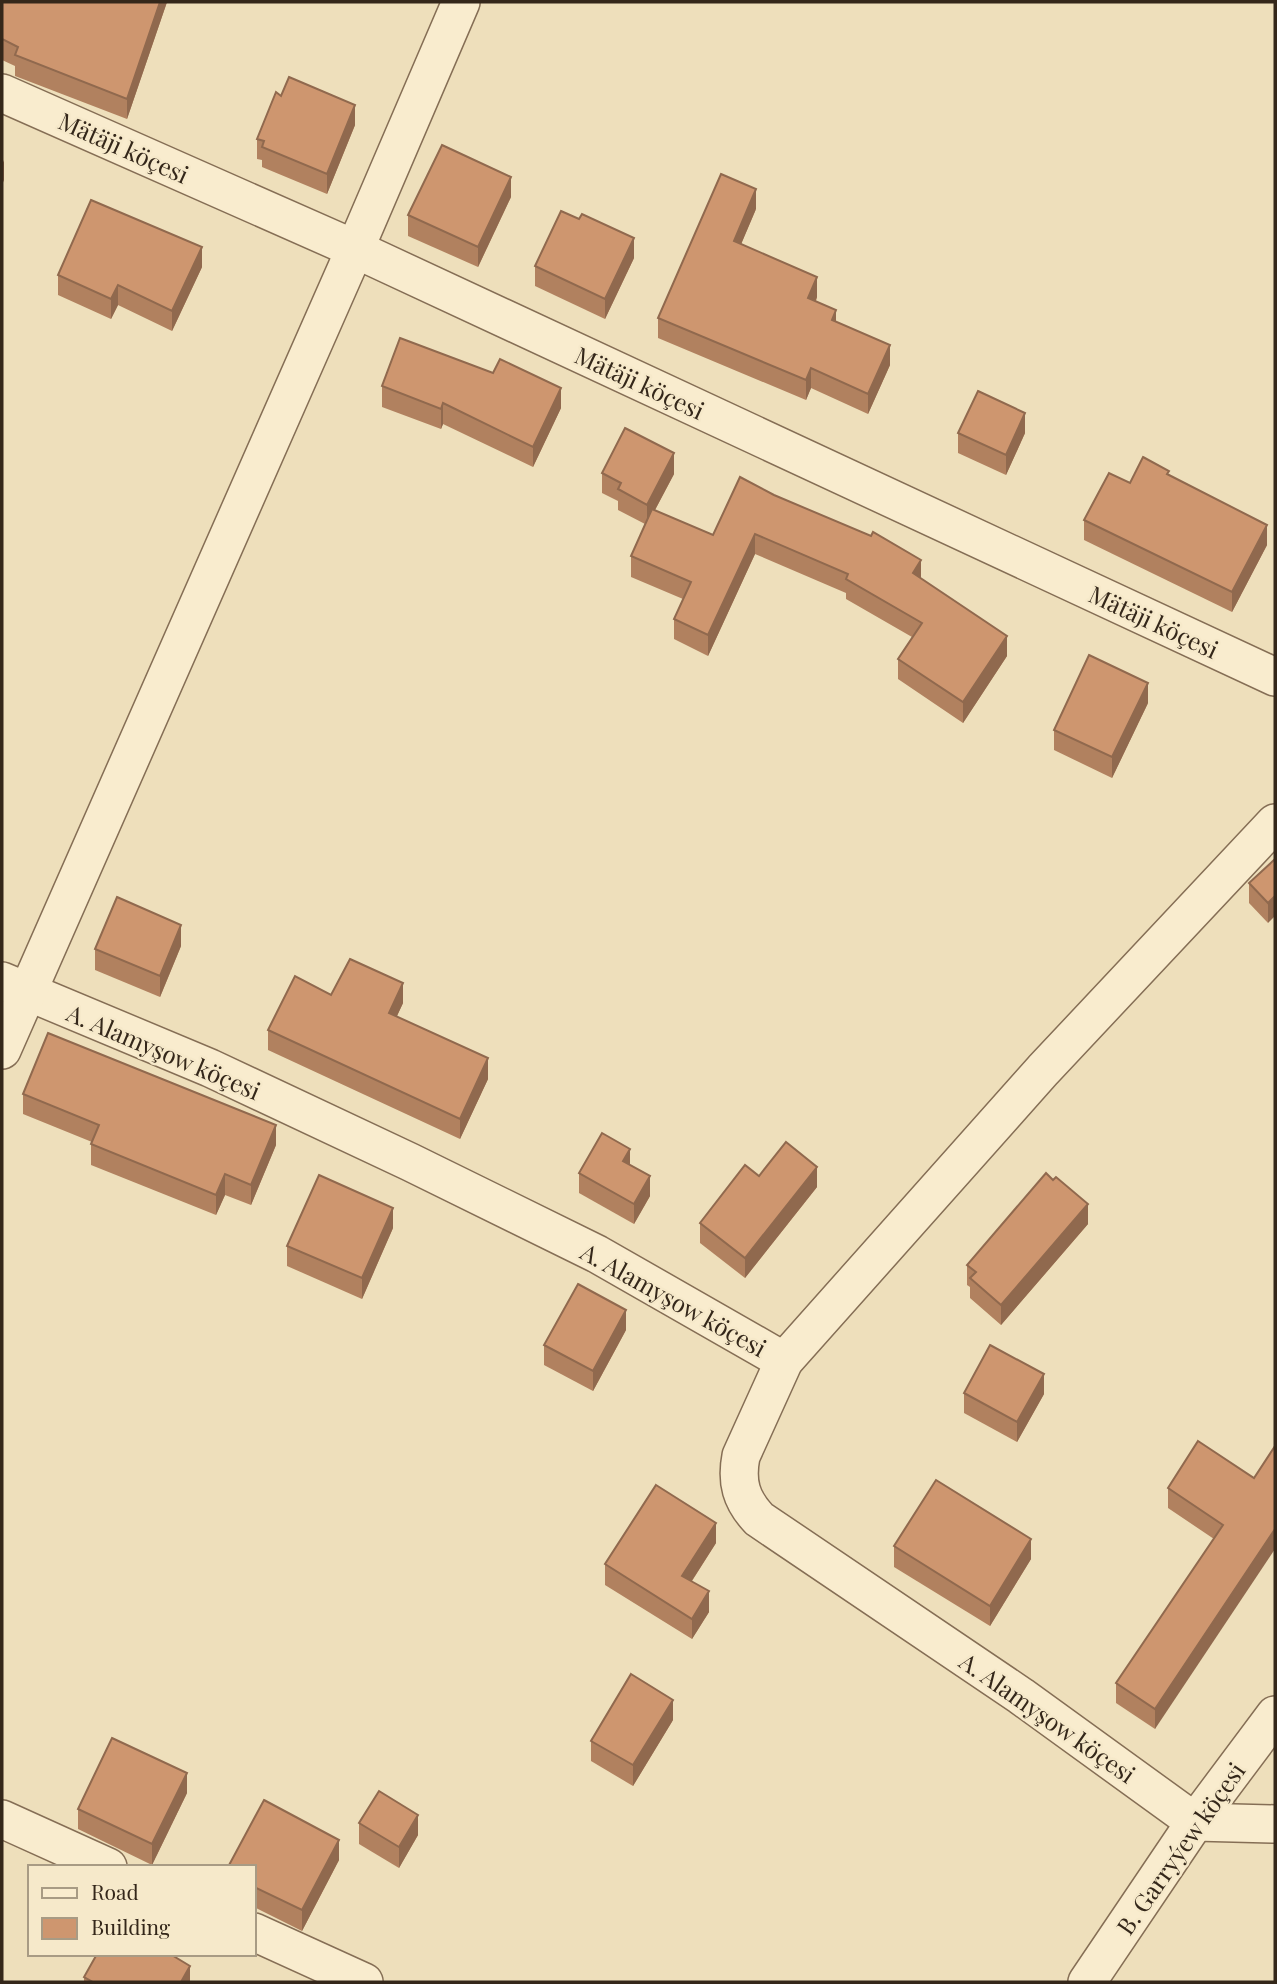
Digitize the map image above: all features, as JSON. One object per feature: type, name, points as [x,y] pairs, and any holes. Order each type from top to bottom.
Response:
[{"type":"street","points":[[2,1050],[14,987],[355,249],[461,2]]},
{"type":"street","name":"Mätäji köçesi","points":[[2,93],[355,249],[1275,677]]},
{"type":"street","points":[[785,1362],[1043,1070],[1275,823]]},
{"type":"street","name":"A. Alamyşow köçesi","points":[[14,987],[210,1068],[422,1168],[597,1254],[785,1362],[741,1456],[738,1473],[740,1488],[749,1509],[759,1519],[1021,1696],[1195,1822]]},
{"type":"street","name":"B. Garryýew köçesi","points":[[1087,1982],[1195,1822],[1275,1715]]},
{"type":"street","points":[[2,1819],[104,1865]]},
{"type":"street","points":[[1195,1822],[1275,1824]]},
{"type":"street","points":[[256,1934],[364,1982]]},
{"type":"building","points":[[2,2],[160,2],[127,99],[15,55],[18,47],[2,39]]},
{"type":"building","points":[[289,77],[355,105],[327,174],[262,147],[264,141],[257,139],[276,92],[281,96]]},
{"type":"building","points":[[442,145],[511,177],[478,247],[408,215]]},
{"type":"building","points":[[721,174],[756,189],[734,241],[817,277],[808,298],[836,310],[832,320],[890,345],[868,394],[811,368],[806,380],[658,318]]},
{"type":"building","points":[[91,200],[202,247],[172,311],[118,285],[111,299],[58,275]]},
{"type":"building","points":[[561,211],[579,219],[582,214],[634,238],[605,299],[535,266]]},
{"type":"building","points":[[400,338],[493,373],[500,359],[561,388],[533,447],[443,403],[441,409],[382,386]]},
{"type":"building","points":[[978,391],[1025,413],[1006,455],[958,433]]},
{"type":"building","points":[[625,428],[674,453],[647,505],[618,489],[621,483],[602,473]]},
{"type":"building","points":[[1143,457],[1169,471],[1167,474],[1267,525],[1232,592],[1084,520],[1109,473],[1130,483]]},
{"type":"building","points":[[740,477],[774,495],[871,536],[873,532],[921,560],[913,573],[1007,636],[963,702],[898,659],[922,623],[846,579],[848,574],[755,534],[708,635],[674,619],[691,582],[631,556],[652,509],[713,535]]},
{"type":"building","points":[[1089,655],[1148,683],[1112,757],[1054,730]]},
{"type":"building","points":[[1275,859],[1275,896],[1268,903],[1249,883]]},
{"type":"building","points":[[117,897],[181,925],[160,976],[95,949]]},
{"type":"building","points":[[350,959],[403,983],[389,1013],[488,1058],[460,1119],[268,1030],[295,976],[331,995]]},
{"type":"building","points":[[48,1033],[276,1125],[251,1185],[225,1174],[216,1195],[91,1144],[99,1125],[23,1094]]},
{"type":"building","points":[[602,1133],[630,1149],[623,1161],[650,1176],[634,1204],[579,1173]]},
{"type":"building","points":[[786,1142],[817,1167],[745,1258],[700,1223],[745,1165],[759,1176]]},
{"type":"building","points":[[1046,1173],[1053,1180],[1056,1177],[1088,1204],[1001,1305],[970,1278],[976,1272],[967,1265]]},
{"type":"building","points":[[319,1175],[393,1208],[362,1278],[287,1246]]},
{"type":"building","points":[[578,1284],[626,1310],[593,1371],[544,1345]]},
{"type":"building","points":[[990,1345],[1044,1374],[1017,1422],[964,1393]]},
{"type":"building","points":[[1198,1441],[1254,1478],[1275,1446],[1275,1529],[1155,1709],[1116,1683],[1223,1525],[1168,1488]]},
{"type":"building","points":[[936,1480],[1031,1539],[990,1606],[894,1546]]},
{"type":"building","points":[[656,1485],[716,1523],[682,1576],[709,1591],[692,1619],[605,1564]]},
{"type":"building","points":[[631,1674],[673,1700],[633,1765],[591,1741]]},
{"type":"building","points":[[112,1738],[187,1773],[152,1844],[78,1809]]},
{"type":"building","points":[[379,1791],[418,1815],[399,1847],[359,1823]]},
{"type":"building","points":[[264,1800],[339,1840],[302,1910],[256,1888],[256,1865],[229,1865]]},
{"type":"building","points":[[96,1956],[173,1956],[190,1966],[181,1982],[93,1982],[84,1977]]}]
